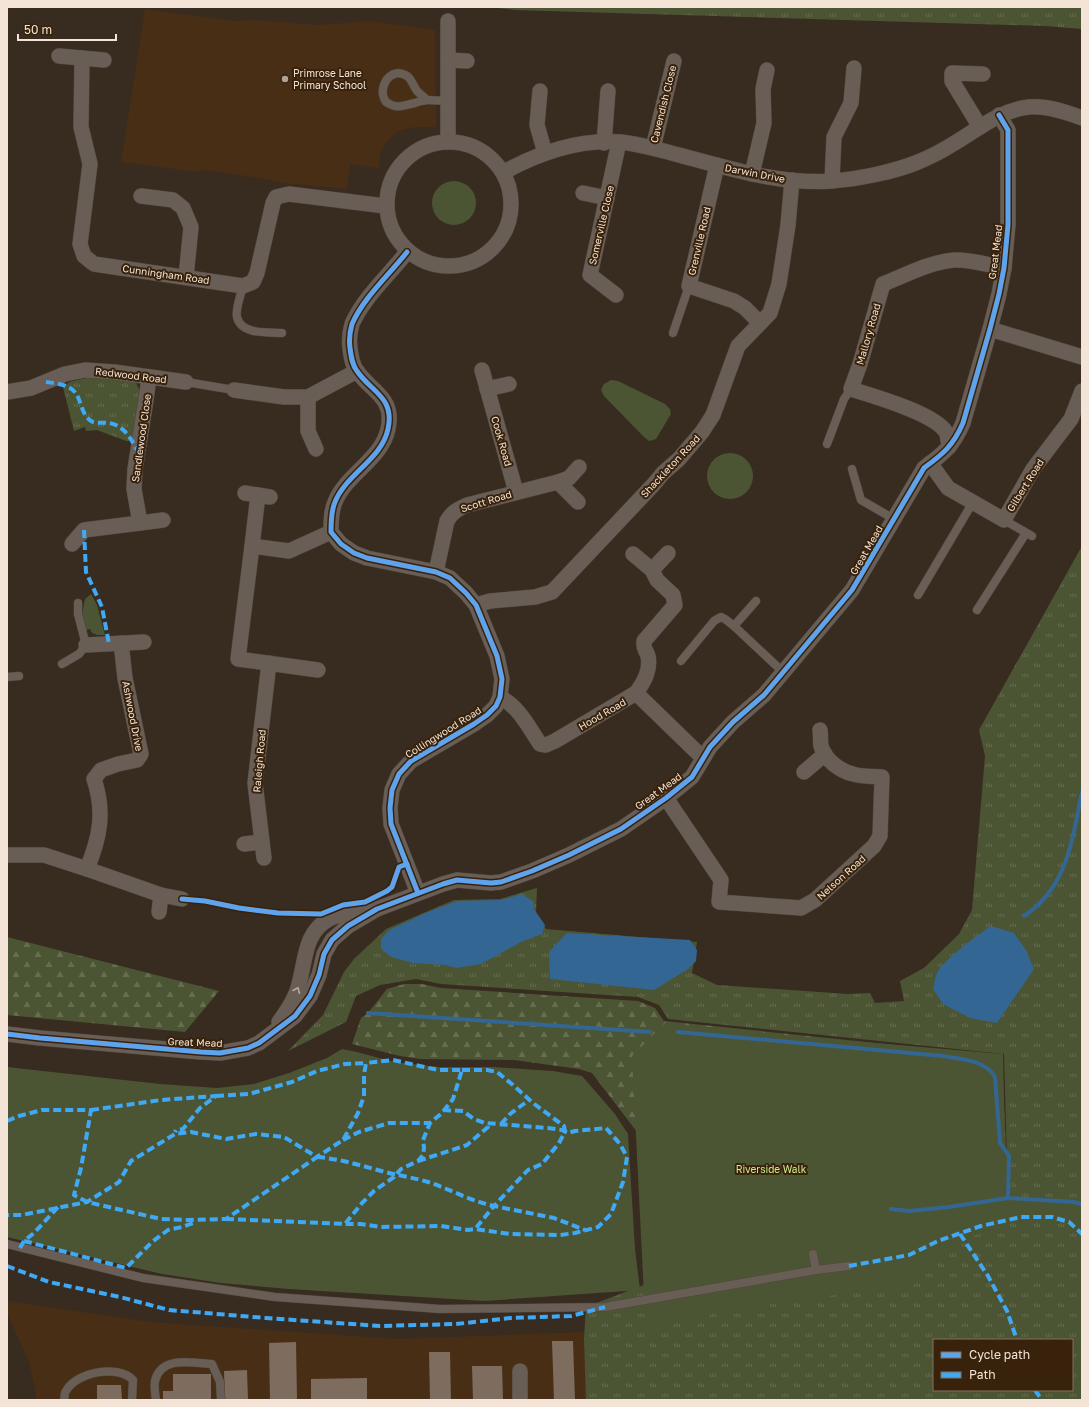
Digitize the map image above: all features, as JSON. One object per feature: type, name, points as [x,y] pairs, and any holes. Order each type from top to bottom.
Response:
[{"type":"street","points":[[448,21],[448,142]]},
{"type":"street","points":[[59,56],[104,60]]},
{"type":"street","name":"Cunningham Road","points":[[82,58],[81,127],[90,164],[80,244],[84,256],[94,264],[186,276],[243,286]]},
{"type":"street","points":[[448,60],[467,60]]},
{"type":"street","name":"Cavendish Close","points":[[653,148],[674,61]]},
{"type":"street","points":[[832,181],[834,137],[851,103],[854,68]]},
{"type":"street","points":[[752,174],[764,123],[763,89],[767,70]]},
{"type":"street","points":[[980,127],[952,80],[952,73],[983,74]]},
{"type":"street","points":[[540,91],[537,126],[545,153]]},
{"type":"street","points":[[604,143],[608,91]]},
{"type":"street","name":"Darwin Drive","points":[[504,172],[545,153],[580,144],[619,142],[653,148],[752,174],[792,180],[832,181],[879,173],[917,162],[952,145],[999,115],[1029,106],[1059,109],[1082,118]]},
{"type":"street","name":"Great Mead","points":[[7,1034],[220,1053],[248,1048],[269,1035],[289,1007],[299,986],[307,946],[317,928],[332,917],[377,909],[442,884],[457,880],[491,883],[501,882],[532,871],[569,855],[621,829],[666,798],[692,777],[710,747],[733,722],[764,695],[858,582],[915,481],[924,468],[950,447],[957,437],[963,423],[990,329],[1004,268],[1008,225],[1008,130],[999,115]]},
{"type":"street","points":[[448,142],[462,144],[478,149],[493,160],[504,172],[510,190],[511,209],[508,226],[501,241],[479,258],[469,262],[438,265],[427,262],[407,252],[396,242],[387,222],[385,206],[388,190],[394,175],[403,163],[414,154],[426,147],[438,143],[448,142]]},
{"type":"street","name":"Somerville Close","points":[[616,296],[590,275],[619,142]]},
{"type":"street","name":"Grenville Road","points":[[717,165],[689,286],[734,301],[745,308],[760,323]]},
{"type":"street","name":"Shackleton Road","points":[[476,605],[490,601],[535,597],[552,592],[702,432],[712,415],[738,346],[770,313],[778,284],[788,225],[792,180]]},
{"type":"street","points":[[583,193],[607,198]]},
{"type":"street","points":[[243,286],[253,282],[257,273],[273,203],[276,197],[289,194],[385,206]]},
{"type":"street","points":[[141,196],[174,200],[183,208],[191,227],[186,276]]},
{"type":"street","points":[[407,252],[372,293],[360,310],[352,326],[349,342],[352,360],[357,371],[382,397],[388,407],[389,426],[382,444],[340,492],[333,511],[331,532],[341,544],[360,555],[436,572],[450,578],[466,593],[476,605],[497,656],[502,679],[500,697]]},
{"type":"street","name":"Mallory Road","points":[[851,388],[860,364],[883,284],[938,263],[956,260],[973,261],[1004,268]]},
{"type":"street","points":[[990,329],[1082,357]]},
{"type":"street","name":"Redwood Road","points":[[7,392],[31,388],[66,374],[85,370],[114,372],[186,382]]},
{"type":"street","name":"Cook Road","points":[[482,370],[516,492]]},
{"type":"street","points":[[234,390],[284,397],[308,397],[357,371]]},
{"type":"street","name":"Sandlewood Close","points":[[140,523],[134,489],[135,469],[149,377]]},
{"type":"street","points":[[487,389],[509,384]]},
{"type":"street","points":[[851,388],[922,414],[935,422],[946,432],[950,447]]},
{"type":"street","name":"Gilbert Road","points":[[930,463],[948,488],[1004,520],[1033,469],[1071,419],[1082,391]]},
{"type":"street","points":[[308,397],[308,431],[316,449]]},
{"type":"street","name":"Scott Road","points":[[436,572],[447,521],[450,514],[467,506],[569,478],[579,467]]},
{"type":"street","points":[[558,482],[578,502]]},
{"type":"street","points":[[258,495],[238,659],[318,670]]},
{"type":"street","points":[[72,544],[84,530],[163,520]]},
{"type":"street","points":[[252,546],[289,552],[331,532]]},
{"type":"street","points":[[652,570],[668,553]]},
{"type":"street","points":[[633,554],[652,570],[657,580],[673,595],[675,605],[644,641],[643,647],[648,655],[649,668],[645,682],[636,693]]},
{"type":"street","points":[[86,645],[144,642]]},
{"type":"street","name":"Ashwood Drive","points":[[87,869],[95,848],[101,815],[99,794],[94,779],[101,770],[118,764],[137,760],[141,754],[125,678],[121,643]]},
{"type":"street","name":"Raleigh Road","points":[[264,858],[255,795],[255,783],[269,663]]},
{"type":"street","name":"Hood Road","points":[[500,697],[509,702],[518,710],[540,744],[546,745],[556,741],[636,693],[703,758]]},
{"type":"street","name":"Collingwood Road","points":[[418,893],[391,824],[390,808],[392,790],[399,774],[411,761],[487,715],[496,706],[500,697]]},
{"type":"street","points":[[804,772],[825,754],[821,746],[820,730]]},
{"type":"street","name":"Nelson Road","points":[[666,798],[721,880],[719,902],[801,908],[816,900],[874,846],[880,836],[882,777],[854,774],[844,770],[830,761],[825,754]]},
{"type":"street","points":[[244,844],[262,842]]},
{"type":"street","points":[[7,855],[44,855],[161,895],[182,899]]},
{"type":"street","points":[[159,912],[161,895]]},
{"type":"street","points":[[520,1371],[520,1400]]},
{"type":"lane","points":[[428,100],[417,90],[412,80],[403,74],[395,74],[389,77],[385,83],[383,96],[389,104],[400,107],[428,100],[448,101]]},
{"type":"lane","points":[[243,286],[236,316],[240,324],[246,329],[253,331],[282,333]]},
{"type":"lane","points":[[673,333],[689,286]]},
{"type":"lane","points":[[186,382],[234,390]]},
{"type":"lane","points":[[827,444],[844,399],[851,388]]},
{"type":"lane","points":[[852,469],[861,500],[894,519]]},
{"type":"lane","points":[[918,596],[973,502]]},
{"type":"lane","points":[[977,610],[1029,534],[1004,520]]},
{"type":"lane","points":[[734,626],[756,601]]},
{"type":"lane","points":[[62,664],[79,654],[86,645],[78,614],[78,602]]},
{"type":"lane","points":[[681,661],[717,618],[721,617],[734,626],[783,672]]},
{"type":"lane","points":[[7,677],[19,676]]},
{"type":"lane","points":[[7,1244],[142,1278],[275,1296],[440,1309],[605,1307],[816,1270],[849,1266]]},
{"type":"lane","points":[[812,1254],[816,1270]]},
{"type":"lane","points":[[156,1400],[155,1382],[158,1374],[164,1367],[175,1362],[212,1364],[220,1382],[221,1400]]},
{"type":"lane","points":[[64,1400],[65,1392],[76,1380],[91,1373],[107,1372],[129,1376],[133,1380],[132,1400]]},
{"type":"shaded area","name":"Primrose Lane Primary School","points":[[145,9],[233,21],[253,20],[318,25],[369,21],[435,30],[436,127],[415,127],[402,130],[393,135],[385,144],[380,155],[379,168],[350,164],[347,189],[283,183],[205,170],[197,172],[121,162]]},
{"type":"shaded area","points":[[7,1301],[151,1322],[398,1339],[584,1332],[588,1400],[37,1400],[29,1362],[7,1313]]},
{"type":"green space","points":[[488,7],[1082,7],[1082,29],[1045,26],[516,10]]},
{"type":"green space","points":[[454,181],[466,185],[472,191],[476,203],[472,215],[466,221],[454,225],[442,221],[436,215],[432,203],[436,191],[442,185]]},
{"type":"green space","points":[[87,378],[118,378],[136,383],[140,391],[135,441],[126,441],[97,430],[86,431],[85,427],[74,431],[63,387],[71,382]]},
{"type":"green space","points":[[611,380],[618,381],[665,404],[670,409],[671,414],[656,439],[649,441],[604,396],[601,390],[604,384]]},
{"type":"green space","points":[[725,453],[735,453],[743,457],[749,463],[753,471],[753,481],[749,489],[743,495],[735,499],[725,499],[717,495],[711,489],[707,481],[707,471],[711,463],[717,457]]},
{"type":"green space","points":[[1082,546],[1082,1400],[586,1400],[584,1338],[586,1307],[649,1283],[1008,1198],[1004,1054],[668,1019],[659,1005],[638,997],[441,984],[416,979],[380,985],[356,996],[346,1022],[288,1051],[323,1015],[344,972],[354,959],[386,929],[454,900],[500,899],[537,888],[536,913],[546,929],[697,942],[692,973],[717,985],[848,994],[870,993],[875,1003],[904,1001],[900,981],[924,968],[959,934],[972,910],[985,756],[979,730]]},
{"type":"green space","points":[[91,594],[97,605],[105,635],[97,635],[92,633],[90,629],[85,630],[81,619],[85,599]]},
{"type":"green space","points":[[7,937],[219,991],[185,1032],[7,1015]]},
{"type":"green space","points":[[404,984],[422,984],[441,988],[638,1001],[655,1008],[664,1021],[1002,1056],[1008,1198],[637,1132],[592,1073],[579,1069],[514,1060],[420,1059],[400,1056],[352,1044],[361,1018],[368,1013],[387,989]]},
{"type":"green space","name":"Riverside Walk","points":[[665,1023],[1003,1054],[1005,1147],[1009,1159],[1011,1197],[1059,1202],[1067,1200],[1082,1202],[1082,1240],[1068,1224],[1065,1223],[1041,1219],[1016,1221],[992,1228],[949,1245],[931,1260],[907,1285],[775,1303],[711,1314],[649,1329],[644,1296],[632,1056]]},
{"type":"green space","points":[[342,1049],[394,1062],[439,1067],[493,1067],[553,1071],[582,1076],[615,1114],[628,1134],[635,1249],[640,1290],[485,1301],[289,1289],[221,1283],[162,1274],[7,1237],[7,1067],[160,1084],[217,1088],[254,1084],[289,1073],[327,1058]]},
{"type":"water","points":[[522,894],[534,902],[534,909],[545,925],[542,934],[521,942],[481,964],[456,968],[445,965],[413,963],[391,957],[381,949],[381,939],[389,930],[430,911],[457,901],[501,900]]},
{"type":"water","points":[[991,926],[1014,933],[1026,950],[1034,969],[997,1023],[970,1018],[943,1004],[933,989],[937,973],[940,968],[961,948]]},
{"type":"water","points":[[567,933],[690,940],[697,950],[696,961],[688,969],[654,990],[550,979],[549,952]]},
{"type":"building","points":[[552,1341],[573,1341],[575,1400],[554,1400]]},
{"type":"building","points":[[296,1342],[297,1400],[270,1400],[269,1343]]},
{"type":"building","points":[[429,1352],[450,1352],[451,1400],[430,1400]]},
{"type":"building","points":[[472,1366],[502,1366],[503,1400],[473,1400]]},
{"type":"building","points":[[247,1370],[248,1400],[225,1400],[224,1371]]},
{"type":"building","points":[[173,1374],[211,1374],[211,1400],[163,1400],[163,1391],[173,1391]]},
{"type":"building","points":[[367,1378],[367,1400],[311,1400],[311,1379]]},
{"type":"building","points":[[97,1385],[121,1385],[122,1400],[97,1400]]},
{"type":"waterway","points":[[1024,916],[1039,904],[1050,891],[1059,876],[1066,861],[1071,844],[1082,792]]},
{"type":"waterway","points":[[368,1013],[650,1032]]},
{"type":"waterway","points":[[678,1032],[943,1056],[965,1059],[985,1067],[991,1071],[995,1077],[1000,1143],[1009,1156],[1008,1198]]},
{"type":"waterway","points":[[891,1209],[909,1211],[949,1207],[1008,1198],[1074,1202],[1082,1204]]},
{"type":"marked path","points":[[46,382],[58,384],[74,391],[87,418],[93,422],[109,423],[119,427],[127,434],[138,452]]},
{"type":"marked path","points":[[84,530],[86,572],[102,607],[109,644]]},
{"type":"marked path","points":[[226,1219],[345,1224],[374,1191],[394,1177],[401,1169],[418,1161],[423,1155],[423,1140],[430,1123],[442,1113],[453,1099],[462,1070],[438,1070],[393,1060],[366,1063]]},
{"type":"marked path","points":[[216,1096],[249,1094],[292,1082],[317,1071],[345,1064],[366,1063],[364,1075],[364,1096],[358,1113],[343,1140],[317,1157]]},
{"type":"marked path","points":[[462,1070],[487,1070],[497,1072],[533,1103],[564,1126],[565,1132],[559,1143],[542,1164],[528,1170],[494,1206],[554,1218],[585,1230]]},
{"type":"marked path","points":[[91,1110],[161,1100],[216,1096],[200,1108],[183,1129],[176,1130],[175,1132]]},
{"type":"marked path","points":[[501,1124],[510,1114],[529,1100]]},
{"type":"marked path","points":[[7,1121],[42,1110],[91,1110],[81,1168],[74,1195],[87,1202],[161,1219],[226,1219],[317,1157],[284,1137],[256,1134],[226,1139],[191,1132],[175,1134],[131,1161],[119,1182],[87,1202],[22,1215],[7,1215]]},
{"type":"marked path","points":[[443,1110],[463,1111],[474,1119],[485,1123],[548,1128],[562,1130],[568,1133],[606,1128],[620,1144],[627,1157],[623,1182],[611,1214],[598,1227],[560,1235],[510,1234],[475,1229]]},
{"type":"marked path","points":[[343,1140],[359,1132],[389,1123],[430,1123]]},
{"type":"marked path","points":[[418,1161],[467,1145],[488,1127],[488,1123]]},
{"type":"marked path","points":[[317,1157],[344,1161],[423,1181],[494,1206],[475,1229],[468,1230],[441,1226],[381,1227],[361,1224],[345,1224]]},
{"type":"marked path","points":[[20,1248],[24,1241],[34,1233],[58,1207]]},
{"type":"marked path","points":[[849,1266],[909,1255],[938,1241],[981,1226],[1021,1217],[1052,1217],[1069,1222],[1082,1234]]},
{"type":"marked path","points":[[24,1241],[126,1268],[152,1242],[168,1230],[196,1222]]},
{"type":"marked path","points":[[960,1234],[988,1276],[1007,1311],[1017,1339]]},
{"type":"marked path","points":[[7,1266],[49,1282],[120,1297],[169,1310],[380,1326],[456,1324],[511,1318],[571,1316],[605,1307]]},
{"type":"marked path","points":[[1036,1391],[1042,1400]]},
{"type":"cycle path","points":[[7,1034],[201,1052],[220,1053],[248,1048],[259,1043],[295,1016],[310,996],[319,975],[324,954],[332,940],[348,926],[377,909],[443,884],[457,880],[491,883],[501,882],[532,871],[569,855],[621,829],[666,798],[692,777],[710,747],[733,722],[764,695],[852,590],[924,468],[947,449],[963,423],[990,329],[1004,268],[1008,225],[1008,130],[999,115]]},
{"type":"cycle path","points":[[407,252],[370,295],[352,324],[350,345],[351,357],[354,366],[385,402],[388,409],[388,429],[379,449],[340,492],[332,513],[331,532],[341,544],[354,553],[367,558],[436,572],[450,578],[476,605],[497,656],[502,679],[500,697],[496,706],[487,715],[474,724],[411,761],[399,774],[392,790],[390,808],[391,824],[418,893]]},
{"type":"cycle path","points":[[182,899],[205,901],[239,908],[278,913],[321,914],[343,905],[365,902],[387,891],[392,887],[399,867],[407,864]]},
{"type":"place","name":"Primrose Lane Primary School","points":[[285,79]]}]
